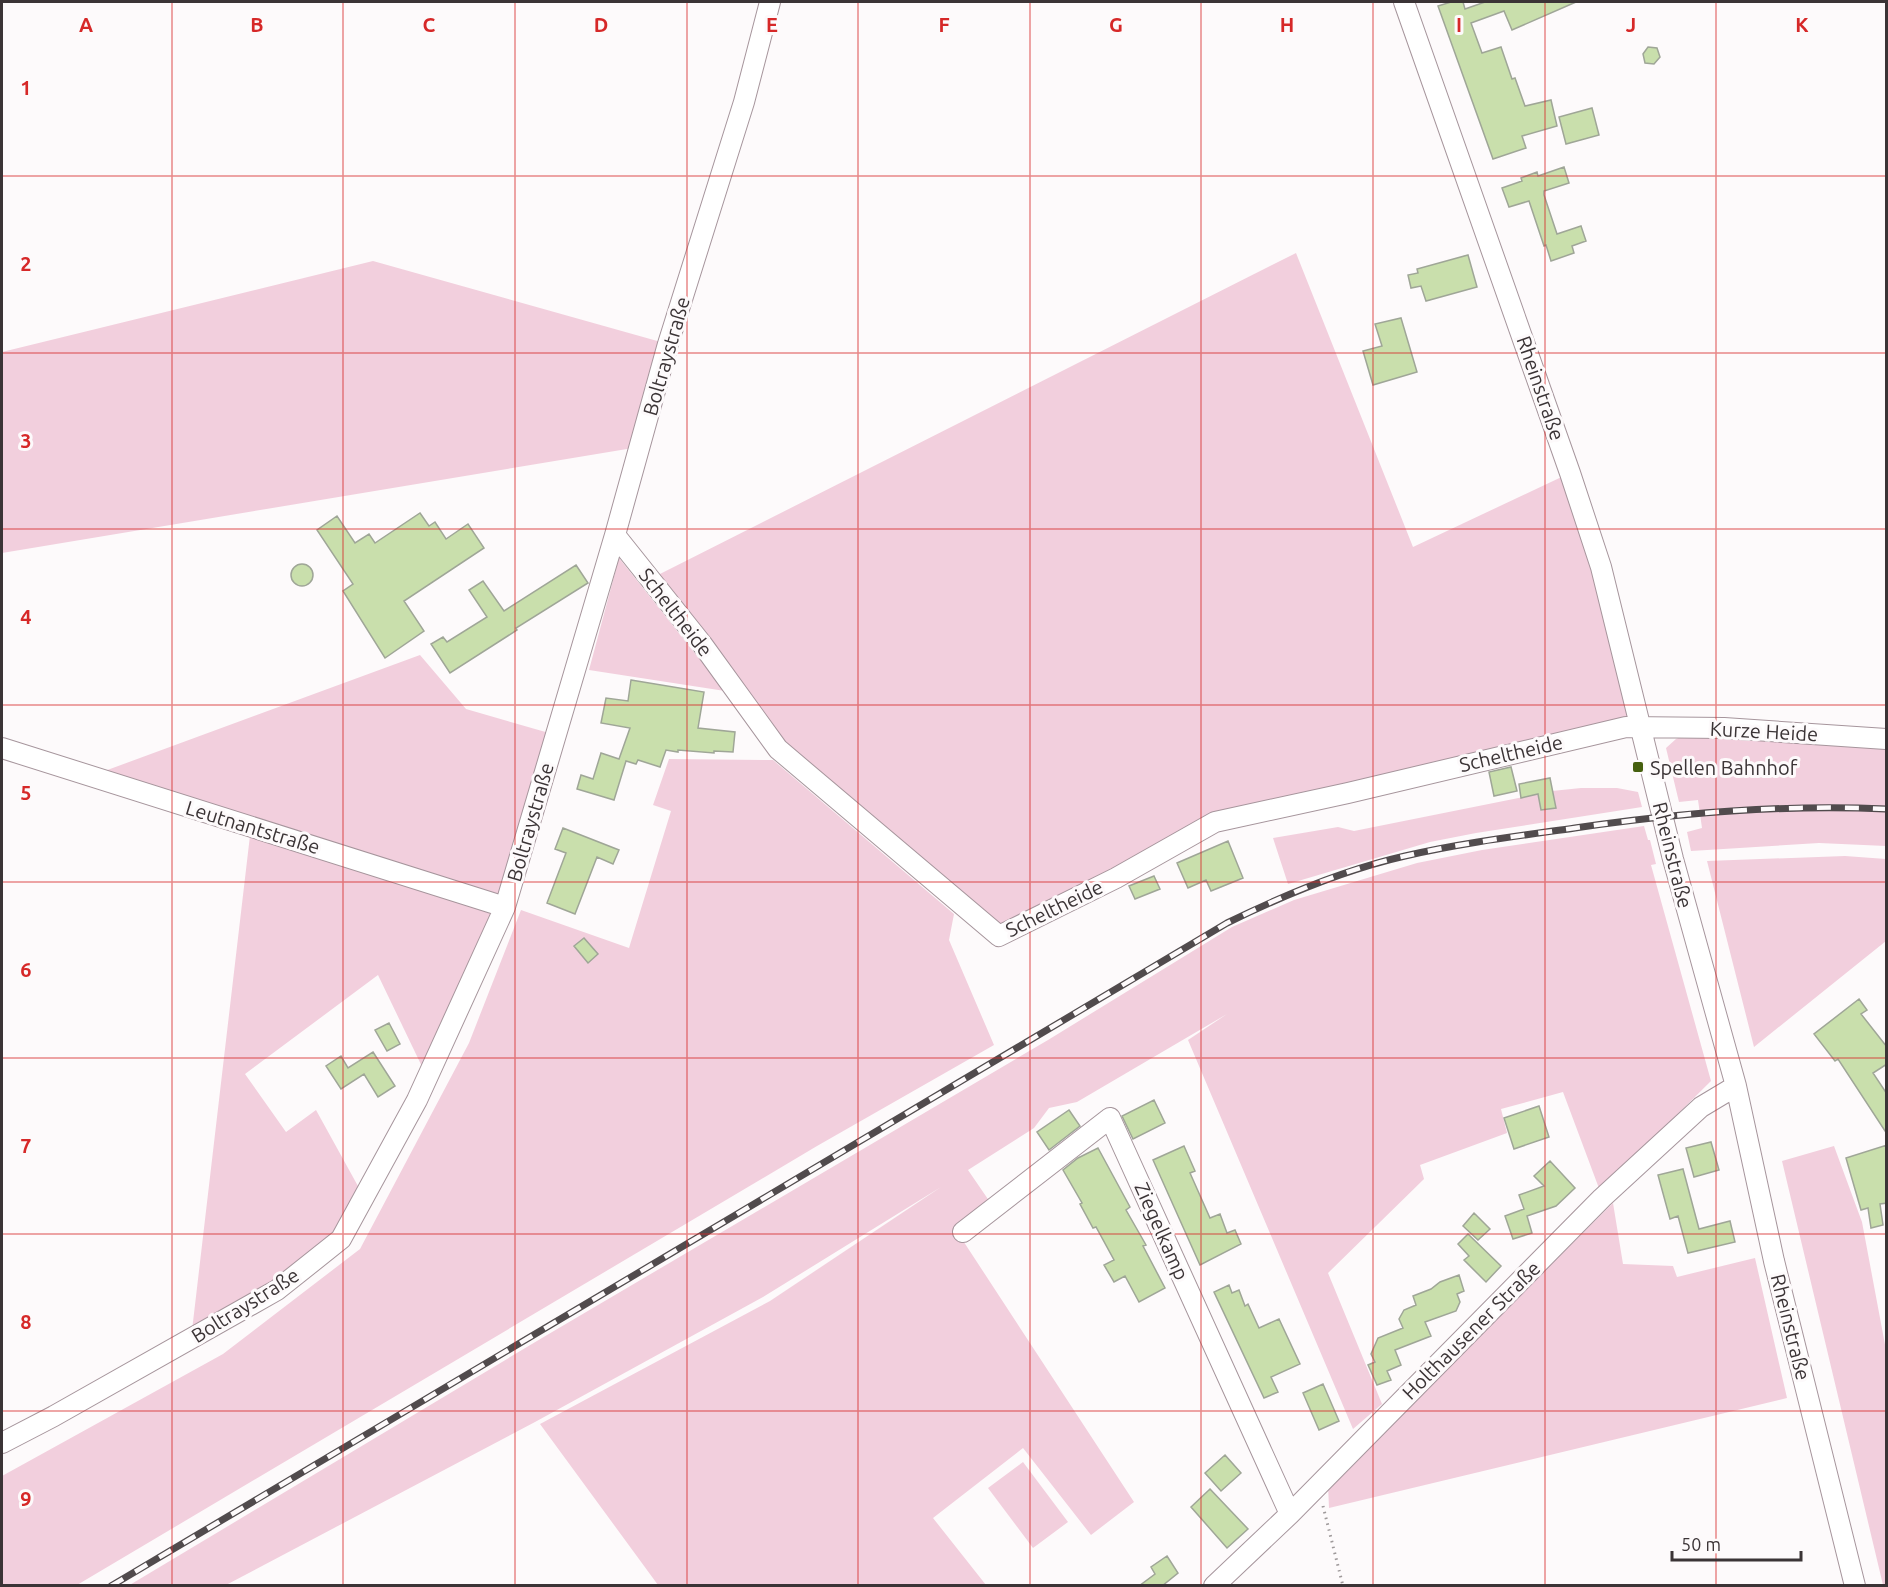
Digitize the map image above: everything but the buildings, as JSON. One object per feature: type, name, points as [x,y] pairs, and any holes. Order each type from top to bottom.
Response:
[{"type":"street","name":"Boltraystraße","points":[[2,1443],[277,1290],[341,1239],[417,1100],[505,907],[615,535],[668,344],[744,102],[770,2]]},
{"type":"street","name":"Rheinstraße","points":[[1404,2],[1601,567],[1673,859],[1736,1086],[1774,1261],[1855,1586]]},
{"type":"street","name":"Scheltheide","points":[[615,535],[702,644],[778,749],[999,936],[1116,878],[1215,822],[1626,727],[1642,726]]},
{"type":"street","name":"Kurze Heide","points":[[1642,726],[1724,728],[1887,739]]},
{"type":"street","name":"Leutnantstraße","points":[[2,748],[505,907]]},
{"type":"street","name":"Holthausener Straße","points":[[1214,1586],[1316,1488],[1602,1198],[1701,1107],[1736,1086]]},
{"type":"street","name":"Ziegelkamp","points":[[963,1232],[1110,1118],[1290,1514]]},
{"type":"path","points":[[1316,1488],[1322,1503],[1343,1586]]},
{"type":"shaded area","points":[[1296,253],[1413,547],[1570,473],[1642,726],[1215,822],[999,936],[778,749],[650,579]]},
{"type":"shaded area","points":[[373,261],[668,344],[639,447],[2,553],[2,352]]},
{"type":"shaded area","points":[[619,558],[725,691],[589,670]]},
{"type":"shaded area","points":[[420,655],[466,709],[556,735],[505,907],[427,1077],[378,975],[245,1074],[286,1132],[316,1110],[364,1197],[341,1239],[191,1339],[251,827],[91,776]]},
{"type":"shaded area","points":[[1686,735],[1886,745],[1886,846],[1819,843],[1691,851],[1687,832],[1702,828],[1698,800],[1679,802],[1666,748],[1676,739]]},
{"type":"shaded area","points":[[669,759],[773,760],[954,914],[949,940],[994,1045],[817,1146],[77,1585],[2,1585],[2,1476],[223,1354],[360,1249],[469,1043],[521,910],[629,948],[671,811],[653,805]]},
{"type":"shaded area","points":[[1617,788],[1638,792],[1642,807],[1430,842],[1288,884],[1273,838],[1338,827],[1354,831],[1538,794],[1541,810],[1555,807],[1552,791]]},
{"type":"shaded area","points":[[1644,826],[1656,864],[1651,865],[1711,1081],[1600,1191],[1563,1092],[1501,1109],[1507,1133],[1420,1165],[1424,1179],[1328,1273],[1382,1404],[1353,1429],[1188,1040],[1227,1014],[1077,1102],[1049,1108],[1034,1128],[968,1170],[992,1205],[956,1230],[1134,1502],[1091,1535],[1023,1448],[933,1518],[986,1585],[658,1585],[540,1424],[770,1301],[941,1187],[763,1297],[535,1422],[226,1585],[128,1586],[542,1338],[1048,1040],[1232,927],[1294,900],[1417,863],[1482,850]]},
{"type":"shaded area","points":[[1845,856],[1886,859],[1886,941],[1754,1047],[1707,861]]},
{"type":"shaded area","points":[[1834,1146],[1862,1222],[1886,1350],[1886,1585],[1883,1585],[1782,1161]]},
{"type":"shaded area","points":[[1613,1203],[1623,1264],[1673,1266],[1677,1277],[1755,1258],[1787,1398],[1329,1508],[1328,1485]]},
{"type":"shaded area","points":[[1023,1462],[1068,1522],[1033,1548],[988,1488]]},
{"type":"railway","points":[[111,1586],[1227,923],[1270,903],[1314,884],[1382,862],[1426,851],[1490,840],[1691,814],[1769,809],[1886,809]]},
{"type":"place","name":"Spellen Bahnhof","points":[[1638,767]]}]
